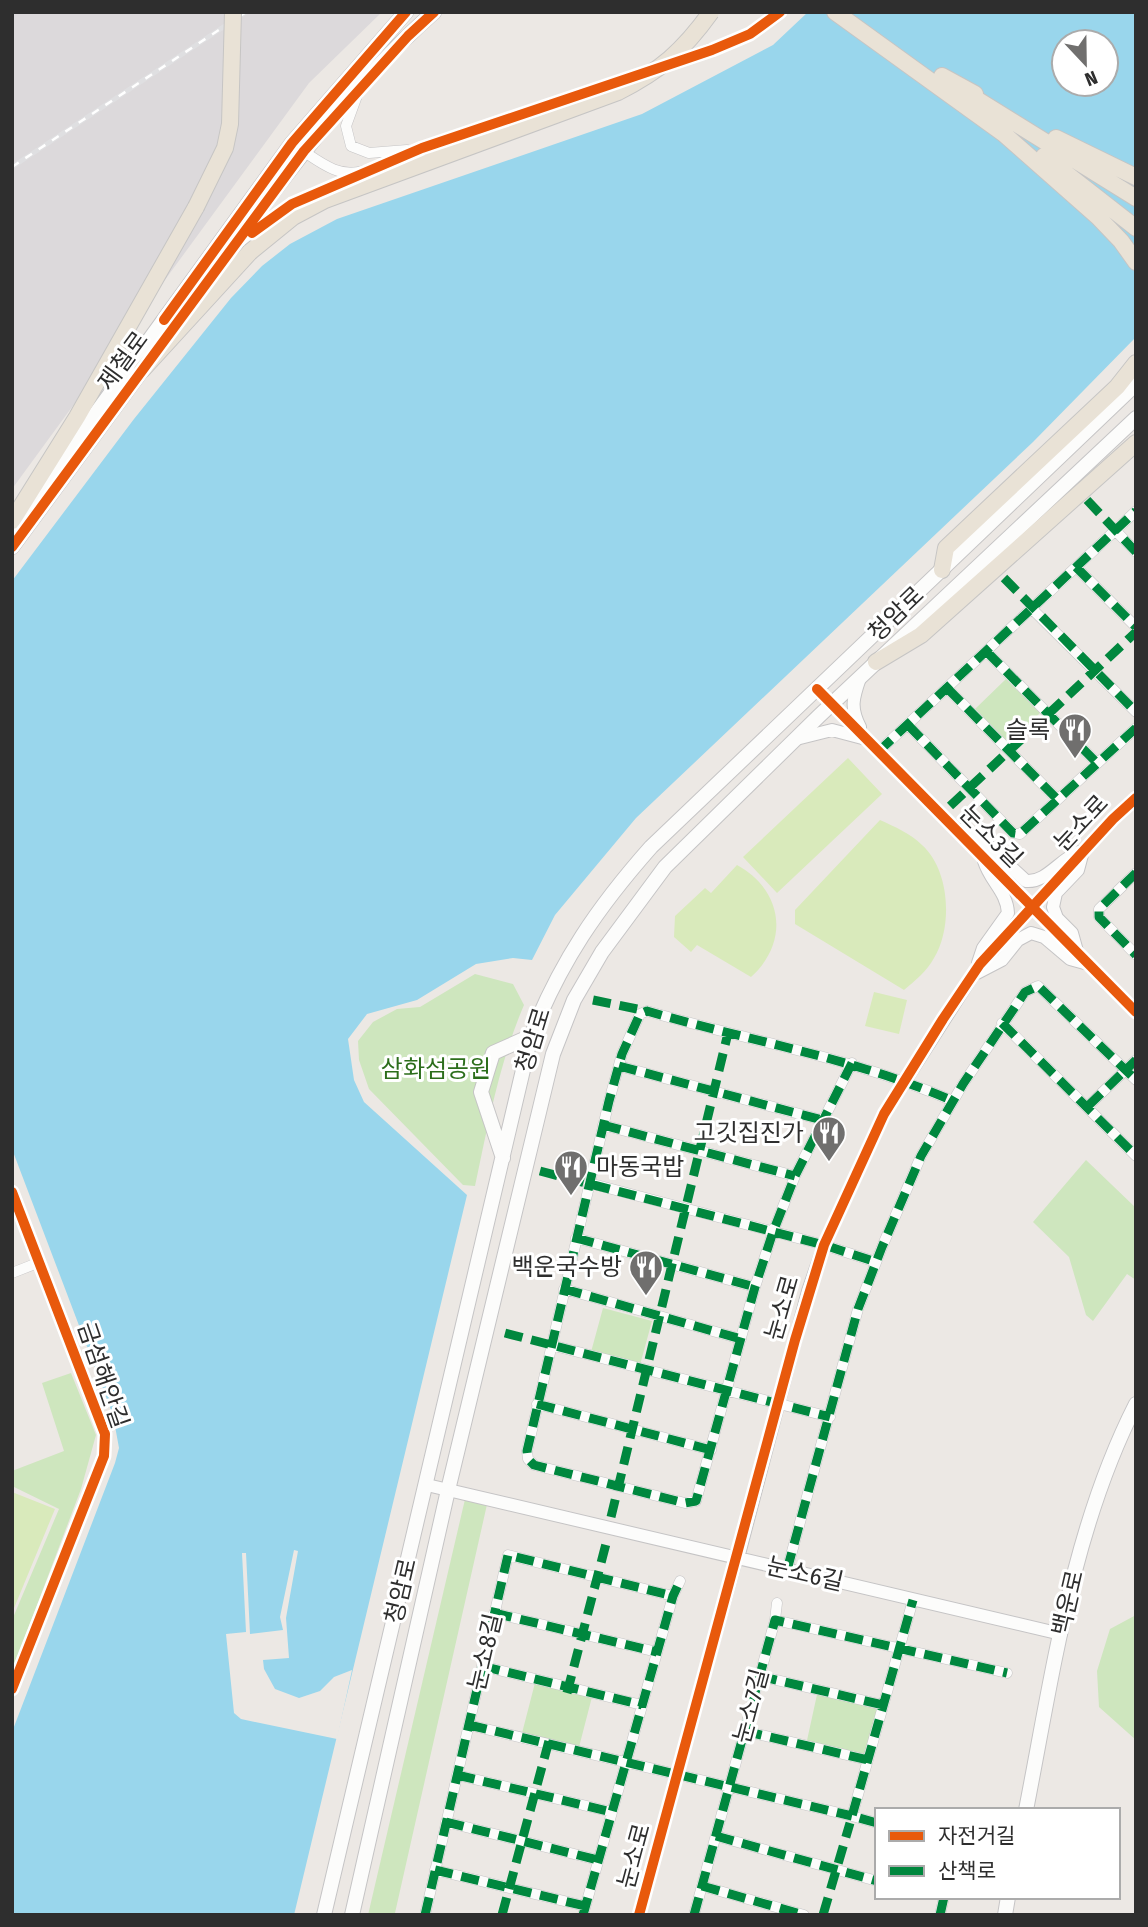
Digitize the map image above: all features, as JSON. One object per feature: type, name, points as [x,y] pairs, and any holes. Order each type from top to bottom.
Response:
[{"type":"highway","points":[[12,521],[77,417],[196,207],[225,148],[230,124],[233,12]]},
{"type":"highway","points":[[142,370],[250,252],[293,217],[325,200],[618,92],[657,71],[694,36],[711,12]]},
{"type":"highway","points":[[835,12],[938,79],[1136,198]]},
{"type":"highway","points":[[851,12],[1136,228]]},
{"type":"highway","points":[[938,79],[1136,177]]},
{"type":"highway","points":[[938,79],[1074,195],[1121,240],[1136,262]]},
{"type":"highway","points":[[942,570],[946,548],[1117,387],[1136,363]]},
{"type":"highway","points":[[876,662],[921,635],[1136,443]]},
{"type":"main road","name":"제철로","points":[[13,542],[292,143],[406,12]]},
{"type":"main road","name":"제철로","points":[[13,542],[304,152],[408,36],[434,12]]},
{"type":"main road","name":"청암로","points":[[324,1915],[531,1036],[567,957],[613,890],[651,848],[1136,384]]},
{"type":"main road","name":"청암로","points":[[352,1915],[448,1490],[553,1054],[573,1000],[628,913],[665,867],[876,662],[1136,418]]},
{"type":"main road","points":[[503,1159],[481,1092],[493,1053],[531,1036]]},
{"type":"main road","name":"백운로","points":[[1026,1808],[1085,1529],[1114,1447],[1136,1404]]},
{"type":"street","points":[[228,253],[292,204],[422,148],[712,50],[750,34],[780,12]]},
{"type":"street","points":[[370,78],[359,92],[346,126],[351,146],[369,153],[422,148]]},
{"type":"street","points":[[292,143],[329,168],[342,172],[355,173],[380,166]]},
{"type":"street","points":[[878,752],[1136,511]]},
{"type":"street","points":[[1115,530],[1136,552]]},
{"type":"street","points":[[1076,567],[1136,627]]},
{"type":"street","points":[[1032,609],[1136,712]]},
{"type":"street","points":[[987,652],[1096,762]]},
{"type":"street","points":[[862,676],[853,699],[852,712],[867,739]]},
{"type":"street","name":"눈소3길","points":[[817,689],[1136,1013]]},
{"type":"street","points":[[947,689],[1057,799]]},
{"type":"street","points":[[908,725],[1013,833],[1024,832],[1136,727]]},
{"type":"street","points":[[795,740],[832,730],[867,739]]},
{"type":"street","name":"눈소로","points":[[639,1915],[824,1245],[884,1114],[903,1080],[973,974],[1083,851],[1136,798]]},
{"type":"street","points":[[950,824],[984,842],[1026,881],[1040,879],[1065,858],[1083,851]]},
{"type":"street","points":[[1078,954],[1072,933],[1057,918],[1053,907],[1056,893],[1079,870],[1083,851]]},
{"type":"street","points":[[973,974],[983,948],[1009,913],[1006,897],[989,877],[983,858]]},
{"type":"street","points":[[1135,875],[1099,909],[1099,917],[1136,955]]},
{"type":"street","points":[[973,974],[1002,960],[1018,940],[1031,933],[1044,937],[1070,959],[1088,964]]},
{"type":"street","points":[[787,1570],[858,1309],[876,1262],[922,1156],[1002,1023],[1025,992],[1038,986],[1136,1080]]},
{"type":"street","points":[[852,1063],[795,1176],[773,1232],[755,1286],[696,1501],[690,1503],[534,1465],[528,1459],[527,1451],[564,1289],[619,1066],[640,1014],[647,1011],[852,1063],[953,1101]]},
{"type":"street","points":[[1002,1023],[1136,1156]]},
{"type":"street","points":[[1088,1106],[1136,1060]]},
{"type":"street","points":[[619,1066],[822,1120]]},
{"type":"street","points":[[603,1125],[795,1176]]},
{"type":"street","points":[[589,1183],[824,1245],[876,1262]]},
{"type":"street","name":"금섬해안길","points":[[12,1192],[105,1434],[105,1445],[91,1490],[12,1689]]},
{"type":"street","points":[[576,1238],[755,1286]]},
{"type":"street","points":[[12,1273],[40,1262]]},
{"type":"street","points":[[564,1289],[741,1339]]},
{"type":"street","points":[[551,1345],[830,1417]]},
{"type":"street","points":[[537,1404],[711,1450]]},
{"type":"street","name":"눈소6길","points":[[427,1485],[1061,1634]]},
{"type":"street","name":"눈소8길","points":[[425,1915],[508,1555],[673,1596]]},
{"type":"street","points":[[435,1870],[584,1911],[673,1596],[680,1581]]},
{"type":"street","points":[[852,1816],[913,1600]]},
{"type":"street","name":"눈소7길","points":[[694,1915],[778,1603]]},
{"type":"street","points":[[495,1613],[657,1652]]},
{"type":"street","points":[[775,1620],[1007,1674]]},
{"type":"street","points":[[482,1666],[642,1705]]},
{"type":"street","points":[[759,1676],[883,1705]]},
{"type":"street","points":[[469,1725],[875,1822]]},
{"type":"street","points":[[744,1731],[868,1760]]},
{"type":"street","points":[[457,1775],[612,1812]]},
{"type":"street","points":[[446,1822],[598,1860]]},
{"type":"street","points":[[716,1836],[875,1880]]},
{"type":"street","points":[[702,1886],[804,1915]]},
{"type":"shaded area","points":[[12,12],[382,12],[309,83],[12,489]]},
{"type":"green space","points":[[1006,679],[1040,713],[1009,744],[975,709]]},
{"type":"green space","points":[[848,758],[882,794],[777,893],[743,857]]},
{"type":"green space","points":[[880,820],[922,845],[938,869],[946,899],[944,931],[934,958],[904,990],[795,924],[795,910]]},
{"type":"green space","points":[[737,865],[764,888],[776,917],[772,948],[751,977],[697,945],[691,952],[674,937],[675,916],[705,888],[711,893]]},
{"type":"green space","name":"삼화섬공원","points":[[475,974],[513,984],[524,1005],[501,1072],[475,1186],[463,1185],[369,1089],[359,1060],[358,1041],[373,1022],[397,1009],[420,1007]]},
{"type":"green space","points":[[874,992],[907,1000],[899,1034],[865,1026]]},
{"type":"green space","points":[[1086,1160],[1136,1208],[1136,1280],[1127,1274],[1093,1321],[1086,1315],[1069,1257],[1033,1222]]},
{"type":"green space","points":[[603,1308],[652,1321],[640,1365],[591,1352]]},
{"type":"green space","points":[[71,1373],[96,1435],[81,1489],[12,1671],[12,1620],[59,1509],[12,1486],[12,1471],[64,1451],[42,1383]]},
{"type":"green space","points":[[12,1492],[55,1509],[12,1613]]},
{"type":"green space","points":[[466,1495],[488,1500],[395,1913],[403,1915],[368,1915]]},
{"type":"green space","points":[[1136,1615],[1136,1740],[1099,1707],[1097,1671],[1110,1629]]},
{"type":"green space","points":[[536,1679],[593,1693],[578,1751],[521,1737]]},
{"type":"green space","points":[[818,1690],[883,1705],[868,1760],[806,1745]]},
{"type":"water","points":[[808,12],[1136,12],[1136,337],[1033,442],[636,818],[555,915],[532,960],[513,958],[476,964],[417,1000],[367,1014],[348,1039],[354,1080],[364,1102],[467,1195],[294,1915],[12,1915],[12,1732],[119,1448],[113,1415],[12,1149],[12,581],[134,419],[231,298],[262,266],[290,244],[337,219],[642,114],[773,45]]},
{"type":"pier","points":[[294,1550],[298,1551],[286,1618],[289,1658],[263,1660],[264,1669],[275,1689],[299,1698],[320,1691],[334,1677],[352,1670],[337,1739],[241,1719],[234,1713],[226,1634],[246,1632],[242,1553],[246,1553],[250,1634],[283,1630],[280,1617]]},
{"type":"railway","points":[[12,167],[246,12]]},
{"type":"marked path","points":[[1087,500],[1136,552]]},
{"type":"marked path","points":[[878,752],[1136,511]]},
{"type":"marked path","points":[[1076,567],[1136,627]]},
{"type":"marked path","points":[[1004,578],[1136,712]]},
{"type":"marked path","points":[[950,806],[1136,632]]},
{"type":"marked path","points":[[987,652],[1096,762]]},
{"type":"marked path","points":[[948,689],[1057,799]]},
{"type":"marked path","points":[[908,725],[1013,833],[1020,834],[1136,728]]},
{"type":"marked path","points":[[1136,873],[1099,909],[1099,917],[1136,955]]},
{"type":"marked path","points":[[787,1570],[858,1309],[882,1247],[921,1156],[963,1084],[1025,992],[1038,986],[1136,1080]]},
{"type":"marked path","points":[[593,1000],[647,1011]]},
{"type":"marked path","points":[[852,1063],[795,1176],[773,1232],[755,1287],[696,1501],[685,1503],[534,1465],[528,1459],[527,1451],[609,1101],[622,1054],[640,1014],[647,1011],[840,1062],[878,1073],[916,1086],[953,1101]]},
{"type":"marked path","points":[[1002,1023],[1136,1156]]},
{"type":"marked path","points":[[611,1517],[728,1033]]},
{"type":"marked path","points":[[1088,1106],[1136,1060]]},
{"type":"marked path","points":[[619,1066],[822,1120]]},
{"type":"marked path","points":[[603,1125],[795,1176]]},
{"type":"marked path","points":[[540,1171],[824,1245],[876,1262]]},
{"type":"marked path","points":[[576,1238],[755,1287]]},
{"type":"marked path","points":[[564,1289],[741,1339]]},
{"type":"marked path","points":[[505,1333],[830,1417]]},
{"type":"marked path","points":[[537,1404],[711,1450]]},
{"type":"marked path","points":[[567,1693],[607,1540]]},
{"type":"marked path","points":[[425,1915],[508,1555],[673,1596]]},
{"type":"marked path","points":[[583,1915],[673,1596],[680,1581]]},
{"type":"marked path","points":[[875,1822],[852,1816],[913,1600]]},
{"type":"marked path","points":[[494,1613],[657,1652]]},
{"type":"marked path","points":[[694,1915],[775,1620],[1007,1673]]},
{"type":"marked path","points":[[482,1666],[642,1705]]},
{"type":"marked path","points":[[759,1676],[883,1705]]},
{"type":"marked path","points":[[469,1725],[852,1816]]},
{"type":"marked path","points":[[744,1731],[868,1760]]},
{"type":"marked path","points":[[502,1915],[550,1737]]},
{"type":"marked path","points":[[457,1775],[612,1812]]},
{"type":"marked path","points":[[446,1822],[598,1860]]},
{"type":"marked path","points":[[823,1915],[850,1823]]},
{"type":"marked path","points":[[716,1836],[875,1880]]},
{"type":"marked path","points":[[435,1870],[585,1906]]},
{"type":"marked path","points":[[702,1886],[804,1915]]},
{"type":"marked path","points":[[940,1915],[944,1899]]},
{"type":"cycle path","points":[[164,320],[292,143],[406,12]]},
{"type":"cycle path","points":[[12,547],[304,151],[408,36],[434,12]]},
{"type":"cycle path","points":[[252,233],[292,204],[422,148],[712,50],[750,34],[780,12]]},
{"type":"cycle path","points":[[817,689],[1136,1012]]},
{"type":"cycle path","points":[[639,1915],[795,1340],[824,1245],[884,1114],[980,964],[1113,819],[1136,798]]},
{"type":"cycle path","points":[[12,1192],[105,1434],[104,1456],[12,1689]]},
{"type":"place","name":"슬록","points":[[1075,760]]},
{"type":"place","name":"고깃집진가","points":[[829,1163]]},
{"type":"place","name":"마동국밥","points":[[571,1197]]},
{"type":"place","name":"백운국수방","points":[[646,1297]]}]
